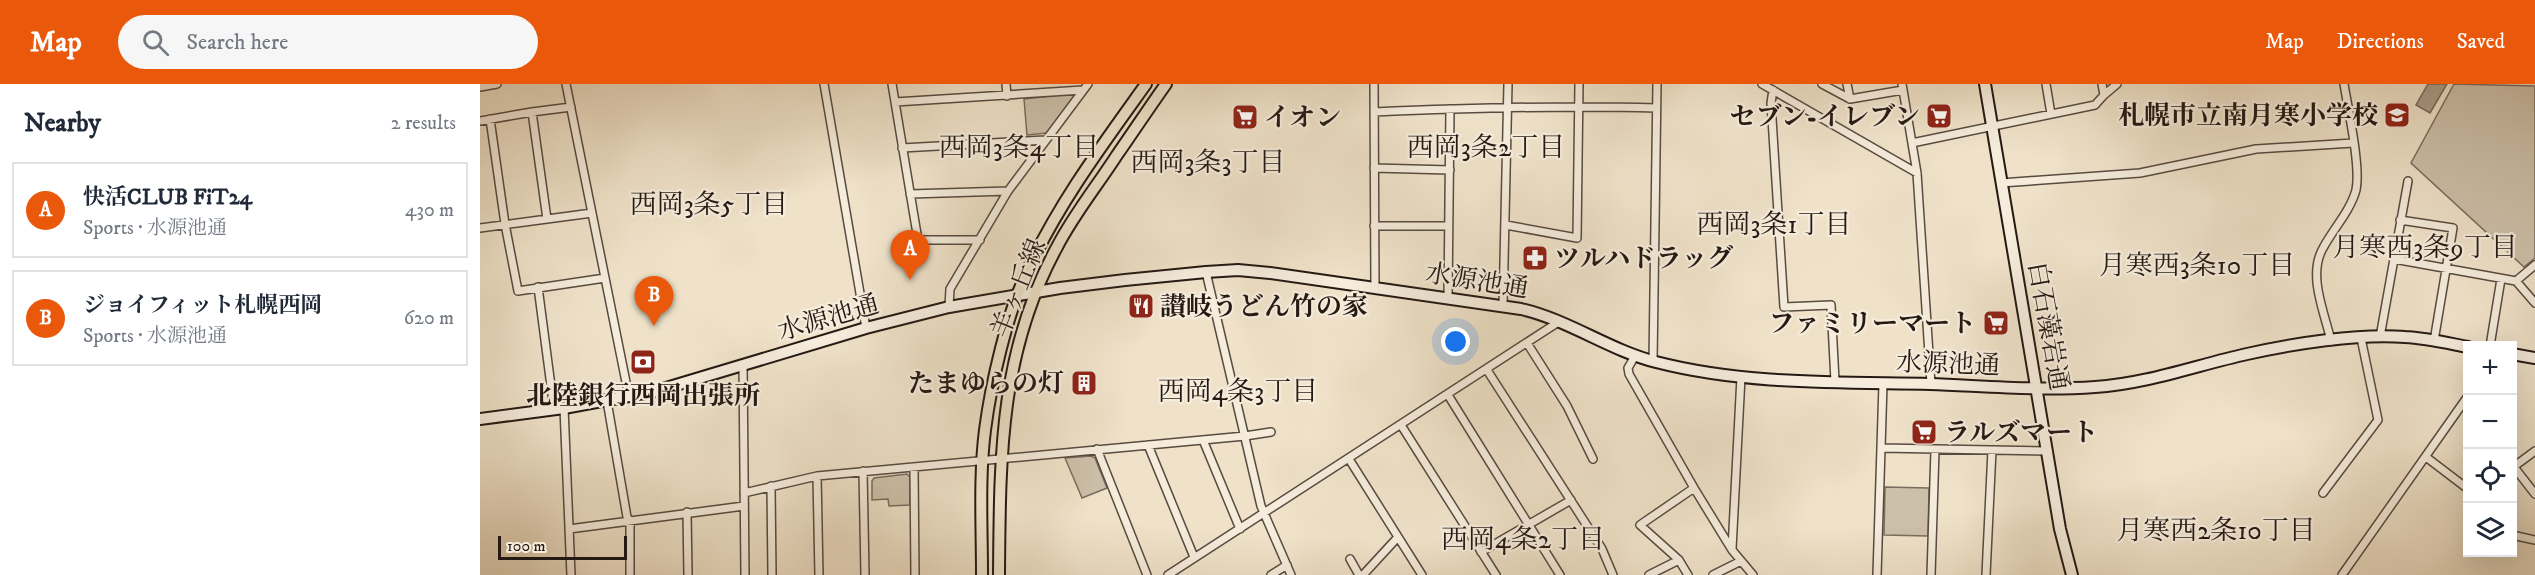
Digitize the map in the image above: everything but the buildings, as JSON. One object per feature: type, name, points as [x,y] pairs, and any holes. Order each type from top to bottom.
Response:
[{"type":"main road","name":"羊ヶ丘線","points":[[982,575],[983,460],[990,399],[1018,295],[1026,272],[1044,236],[1068,196],[1146,84]]},
{"type":"main road","name":"羊ヶ丘線","points":[[999,575],[1000,459],[1005,410],[1014,363],[1026,320],[1056,248],[1086,199],[1166,84]]},
{"type":"street","points":[[480,87],[497,84]]},
{"type":"street","points":[[566,84],[629,397]]},
{"type":"street","points":[[824,84],[866,328]]},
{"type":"street","points":[[892,84],[918,240],[980,240]]},
{"type":"street","points":[[1006,84],[1007,96]]},
{"type":"street","points":[[1374,84],[1375,288]]},
{"type":"street","points":[[1503,306],[1508,84]]},
{"type":"street","points":[[1506,225],[1577,238],[1579,84]]},
{"type":"street","points":[[1653,362],[1657,84]]},
{"type":"street","points":[[1762,84],[1917,173]]},
{"type":"street","points":[[1822,84],[1850,99],[1902,87],[1917,173],[1930,384]]},
{"type":"street","points":[[1847,84],[1850,99]]},
{"type":"street","name":"白石藻岩通","points":[[1984,84],[2060,529],[2072,575]]},
{"type":"street","points":[[2046,84],[2051,114]]},
{"type":"street","points":[[2102,84],[2104,95]]},
{"type":"street","points":[[1912,143],[2095,105],[2117,84]]},
{"type":"street","points":[[2331,341],[2317,271],[2320,252],[2348,208],[2356,189],[2353,143],[2344,84]]},
{"type":"street","points":[[895,102],[1007,96],[1085,87]]},
{"type":"street","points":[[949,307],[950,289],[1008,191],[1085,87]]},
{"type":"street","points":[[1773,90],[1771,103],[1784,307],[1831,305],[1835,381]]},
{"type":"street","points":[[1374,112],[1507,106],[1579,105],[1656,108]]},
{"type":"street","points":[[480,122],[532,111],[571,107]]},
{"type":"street","points":[[1448,298],[1450,109]]},
{"type":"street","points":[[532,111],[547,219]]},
{"type":"street","points":[[490,119],[505,224],[518,291],[605,278]]},
{"type":"street","points":[[902,148],[1045,140]]},
{"type":"street","points":[[2001,183],[2140,173],[2256,149],[2353,143]]},
{"type":"street","points":[[1374,168],[1450,170]]},
{"type":"street","points":[[2380,337],[2408,181]]},
{"type":"street","points":[[910,194],[1008,191]]},
{"type":"street","points":[[480,228],[592,213]]},
{"type":"street","points":[[2400,220],[2453,228],[2434,341]]},
{"type":"street","points":[[1374,226],[1448,226]]},
{"type":"street","points":[[2394,259],[2516,281],[2535,303]]},
{"type":"street","points":[[2516,281],[2535,266]]},
{"type":"street","name":"水源池通","points":[[480,419],[629,397],[743,366],[866,328],[949,307],[1100,283],[1238,270],[1503,306],[1560,321],[1653,362],[1694,371],[1741,377],[1883,384],[2037,388],[2097,387],[2136,381],[2269,349],[2331,341],[2404,336],[2463,345]]},
{"type":"street","points":[[1206,272],[1256,489],[1291,575]]},
{"type":"street","points":[[2491,341],[2501,279]]},
{"type":"street","points":[[538,287],[559,409],[571,575]]},
{"type":"street","points":[[1168,575],[1560,321]]},
{"type":"street","points":[[2323,494],[2378,420],[2361,338]]},
{"type":"street","points":[[1527,343],[1567,406],[1593,459]]},
{"type":"street","points":[[2517,355],[2535,358]]},
{"type":"street","points":[[1635,356],[1628,368],[1629,374],[1732,550],[1753,575]]},
{"type":"street","points":[[743,366],[745,575]]},
{"type":"street","points":[[1487,370],[1602,549],[1613,575]]},
{"type":"street","points":[[1732,550],[1741,377]]},
{"type":"street","points":[[1877,575],[1883,384]]},
{"type":"street","points":[[1448,395],[1560,575]]},
{"type":"street","points":[[607,401],[627,517],[630,521],[630,575]]},
{"type":"street","points":[[2344,573],[2463,403]]},
{"type":"street","points":[[1401,425],[1496,575]]},
{"type":"street","points":[[744,493],[817,476],[1270,432]]},
{"type":"street","points":[[1203,440],[1240,529]]},
{"type":"street","points":[[1148,445],[1194,558]]},
{"type":"street","points":[[1881,448],[2048,452]]},
{"type":"street","points":[[1096,449],[1147,575]]},
{"type":"street","points":[[1931,575],[1935,450]]},
{"type":"street","points":[[1986,575],[1992,450]]},
{"type":"street","points":[[2517,465],[2535,451]]},
{"type":"street","points":[[2426,456],[2463,485]]},
{"type":"street","points":[[1349,459],[1422,575]]},
{"type":"street","points":[[914,467],[915,575]]},
{"type":"street","points":[[863,471],[865,575]]},
{"type":"street","points":[[2517,473],[2535,495]]},
{"type":"street","points":[[817,476],[819,575]]},
{"type":"street","points":[[771,486],[772,575]]},
{"type":"street","points":[[1688,575],[1679,561],[1640,525],[1694,488]]},
{"type":"street","points":[[1481,552],[1571,500]]},
{"type":"street","points":[[569,529],[744,506]]},
{"type":"street","points":[[687,512],[688,575]]},
{"type":"street","points":[[2517,536],[2535,540]]},
{"type":"street","points":[[1350,559],[1361,575],[1398,537]]},
{"type":"street","points":[[1649,575],[1679,561]]},
{"type":"street","points":[[1713,575],[1741,561]]},
{"type":"street","points":[[1271,575],[1287,565]]},
{"type":"shaded area","points":[[2428,84],[2447,84],[2430,113],[2416,105]]},
{"type":"shaded area","points":[[2454,84],[2535,86],[2535,258],[2524,267],[2411,163]]},
{"type":"shaded area","points":[[1077,93],[1047,133],[1027,135],[1024,99]]},
{"type":"shaded area","points":[[1091,456],[1095,458],[1107,488],[1082,498],[1065,458]]},
{"type":"shaded area","points":[[907,474],[910,477],[910,505],[889,506],[888,499],[872,500],[874,478]]},
{"type":"shaded area","points":[[1885,487],[1929,488],[1928,536],[1884,535]]},
{"type":"place","name":"札幌市立南月寒小学校","points":[[2397,115]]},
{"type":"place","name":"セブン-イレブン","points":[[1939,116]]},
{"type":"place","name":"イオン","points":[[1245,117]]},
{"type":"place","name":"ツルハドラッグ","points":[[1535,258]]},
{"type":"place","name":"快活CLUB FiT24","points":[[910,280]]},
{"type":"place","name":"讃岐うどん竹の家","points":[[1141,306]]},
{"type":"place","name":"ファミリーマート","points":[[1996,323]]},
{"type":"place","name":"ジョイフィット札幌西岡","points":[[654,326]]},
{"type":"place","name":"北陸銀行西岡出張所","points":[[643,362]]},
{"type":"place","name":"たまゆらの灯","points":[[1084,383]]},
{"type":"place","name":"ラルズマート","points":[[1924,432]]},
{"type":"district","name":"西岡3条4丁目","points":[[1019,147]]},
{"type":"district","name":"西岡3条2丁目","points":[[1486,147]]},
{"type":"district","name":"西岡3条3丁目","points":[[1208,162]]},
{"type":"district","name":"西岡3条5丁目","points":[[709,204]]},
{"type":"district","name":"西岡3条1丁目","points":[[1774,224]]},
{"type":"district","name":"月寒西3条9丁目","points":[[2425,247]]},
{"type":"district","name":"月寒西3条10丁目","points":[[2197,265]]},
{"type":"district","name":"西岡4条3丁目","points":[[1238,391]]},
{"type":"district","name":"月寒西2条10丁目","points":[[2216,530]]},
{"type":"district","name":"西岡4条2丁目","points":[[1523,539]]}]
